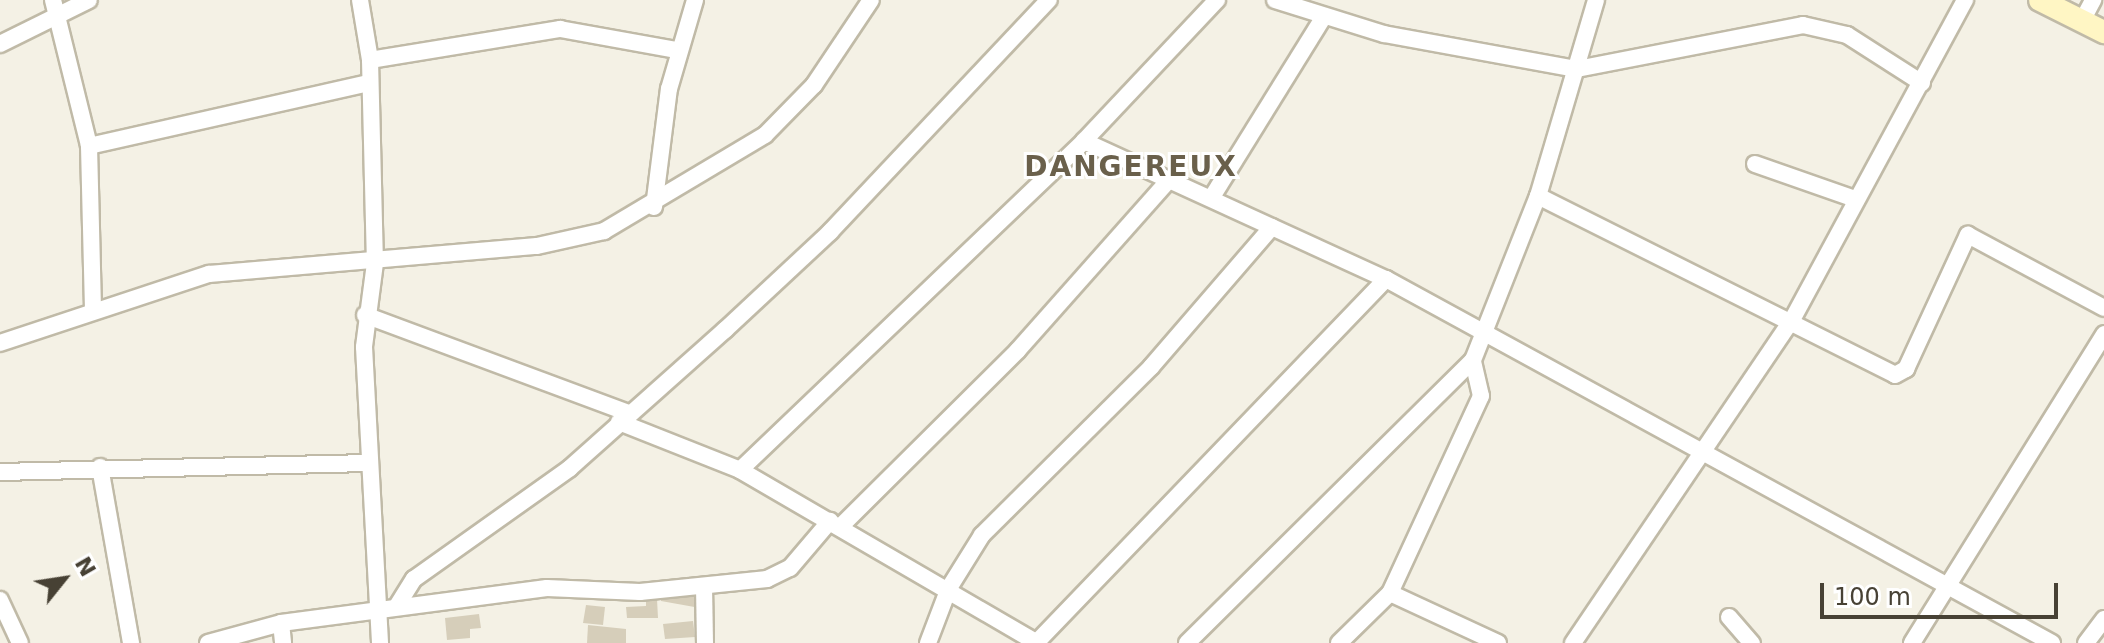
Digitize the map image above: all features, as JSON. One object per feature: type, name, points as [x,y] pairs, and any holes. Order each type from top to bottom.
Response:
[{"type":"main road","points":[[2040,0],[2104,32]]},
{"type":"street","points":[[0,44],[54,7],[89,0]]},
{"type":"street","points":[[360,0],[370,60],[368,83],[375,263],[365,315],[368,463],[380,643]]},
{"type":"street","points":[[654,207],[677,50],[695,0]]},
{"type":"street","points":[[0,343],[93,311],[234,270],[375,263],[569,241],[654,207],[788,115],[871,0]]},
{"type":"street","points":[[397,606],[414,579],[570,468],[830,232],[1049,0]]},
{"type":"street","points":[[740,470],[1084,141],[1217,0]]},
{"type":"street","points":[[1275,0],[1323,18],[1577,69],[1803,25],[1847,35],[1922,83]]},
{"type":"street","points":[[1187,643],[1473,360],[1487,336],[1538,196],[1596,0]]},
{"type":"street","points":[[1573,643],[1707,453],[1792,320],[1852,198],[1922,83],[1965,0]]},
{"type":"street","points":[[2082,21],[2093,0]]},
{"type":"street","points":[[54,7],[89,146],[93,311]]},
{"type":"street","points":[[1212,197],[1323,18]]},
{"type":"street","points":[[370,60],[560,29],[677,50]]},
{"type":"street","points":[[89,146],[368,83]]},
{"type":"street","points":[[1084,141],[1386,279],[1707,453],[1950,590],[2052,643]]},
{"type":"street","points":[[1755,164],[1852,198]]},
{"type":"street","points":[[208,643],[281,623],[547,588],[704,586],[780,575],[1018,350],[1168,181]]},
{"type":"street","points":[[1538,196],[1901,374],[1968,235],[2104,308]]},
{"type":"street","points":[[928,643],[949,588],[982,535],[1151,367],[1272,227]]},
{"type":"street","points":[[365,315],[624,418],[740,470],[949,588],[1036,643],[1386,279]]},
{"type":"street","points":[[1912,643],[1950,590],[2104,334]]},
{"type":"street","points":[[1339,643],[1390,593],[1481,396],[1473,360]]},
{"type":"street","points":[[0,472],[100,467],[368,463]]},
{"type":"street","points":[[100,467],[131,643]]},
{"type":"street","points":[[704,586],[705,643]]},
{"type":"street","points":[[1390,593],[1498,643]]},
{"type":"street","points":[[0,600],[19,643]]},
{"type":"street","points":[[1729,617],[1752,643]]},
{"type":"street","points":[[2086,643],[2104,619]]},
{"type":"street","points":[[281,623],[283,643]]},
{"type":"building","points":[[699,588],[700,608],[661,601],[661,591]]},
{"type":"building","points":[[646,599],[657,599],[658,618],[627,618],[626,607],[646,606]]},
{"type":"building","points":[[586,605],[605,607],[603,625],[583,623]]},
{"type":"building","points":[[479,614],[481,628],[470,629],[470,638],[447,640],[445,618]]},
{"type":"building","points":[[693,621],[695,637],[665,639],[663,624]]},
{"type":"building","points":[[588,625],[626,629],[626,643],[587,643]]},
{"type":"district","name":"DANGEREUX","points":[[1131,167]]}]
